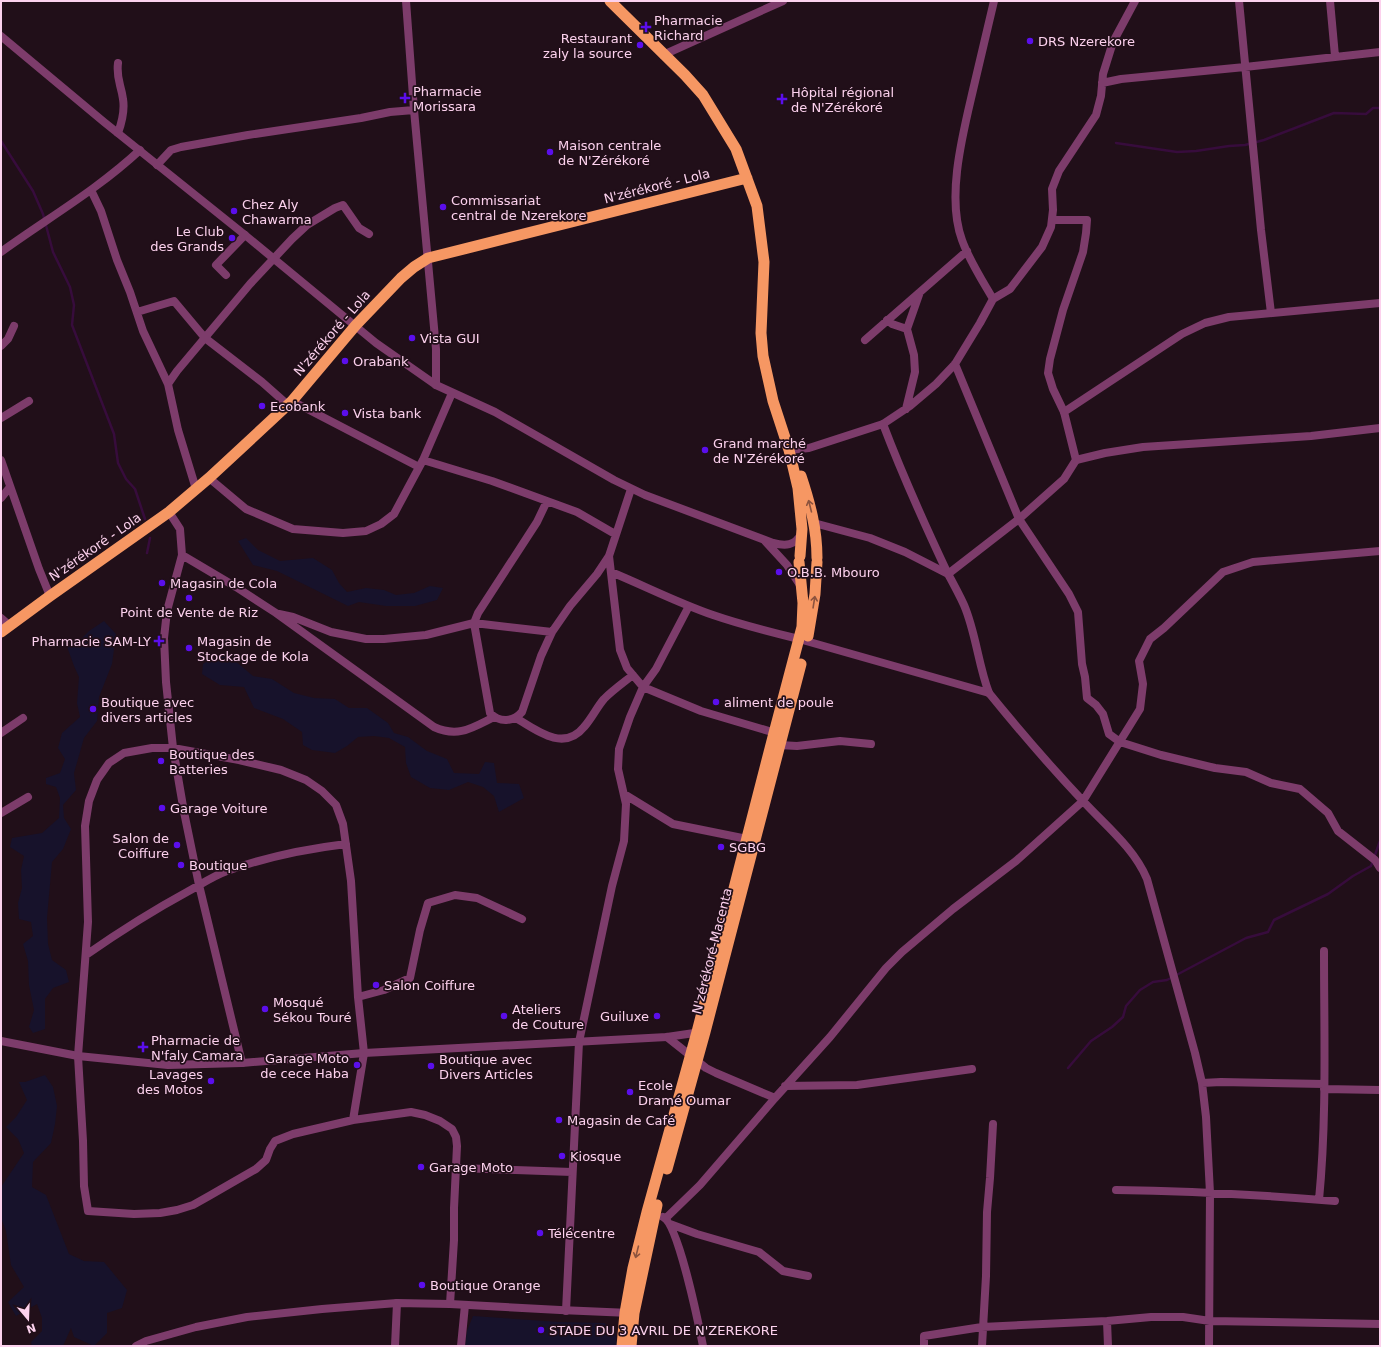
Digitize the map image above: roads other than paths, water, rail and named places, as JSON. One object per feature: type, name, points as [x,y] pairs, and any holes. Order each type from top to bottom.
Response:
[{"type":"highway","points":[[610,1],[685,74],[703,95],[736,148],[757,206],[764,262],[761,333],[763,356],[773,401],[789,450],[798,488],[802,529],[799,559],[802,589],[803,640]]},
{"type":"highway","name":"N'zérékoré - Lola","points":[[4,625],[50,596],[169,512],[209,478],[290,403],[356,325],[401,278],[428,258],[747,178]]},
{"type":"highway","points":[[631,1346],[630,1313],[633,1268],[651,1213],[694,1058],[815,594],[817,560],[814,523],[804,484],[789,450]]},
{"type":"highway","points":[[799,559],[802,568],[808,570],[814,567],[817,560]]},
{"type":"highway","points":[[622,1346],[630,1313]]},
{"type":"street","points":[[406,1],[414,110],[436,349],[436,385]]},
{"type":"street","points":[[664,55],[783,1]]},
{"type":"street","points":[[993,298],[961,239],[955,201],[957,172],[967,117],[994,1]]},
{"type":"street","points":[[789,450],[809,448],[883,424],[906,409],[936,384],[955,364],[993,298],[1010,289],[1042,247],[1051,227],[1053,210],[1052,189],[1059,171],[1096,115],[1101,96],[1103,74],[1113,42],[1135,1]]},
{"type":"street","points":[[1240,1],[1261,230],[1271,312]]},
{"type":"street","points":[[1330,1],[1335,56]]},
{"type":"street","points":[[1,36],[118,133],[356,325],[376,343],[436,385],[495,412],[614,480],[645,495],[763,540],[781,545],[788,545],[798,539],[802,529]]},
{"type":"street","points":[[1102,83],[1122,79],[1380,52]]},
{"type":"street","points":[[118,63],[116,74],[123,98],[124,110],[118,133]]},
{"type":"street","points":[[157,164],[170,150],[181,147],[390,112],[414,110]]},
{"type":"street","points":[[1,252],[91,190],[124,165],[140,150]]},
{"type":"street","points":[[91,190],[101,211],[136,312],[152,351],[168,384],[178,430],[196,489]]},
{"type":"street","points":[[168,384],[177,371],[250,284],[307,225],[335,208],[343,205],[359,228],[369,234]]},
{"type":"street","points":[[1052,220],[1087,220],[1083,252],[1063,310],[1048,373],[1053,389],[1064,412],[1076,460]]},
{"type":"street","points":[[226,275],[216,266],[245,235]]},
{"type":"street","points":[[865,340],[967,251]]},
{"type":"street","points":[[906,409],[915,372],[914,355],[908,329],[921,291]]},
{"type":"street","points":[[136,312],[174,301],[205,338],[290,403],[421,463],[492,481],[547,501],[576,512],[615,534]]},
{"type":"street","points":[[1064,412],[1182,334],[1205,323],[1229,317],[1271,312],[1380,303]]},
{"type":"street","points":[[887,320],[892,324],[908,329]]},
{"type":"street","points":[[1,346],[8,339],[14,326]]},
{"type":"street","points":[[955,364],[1019,519],[1069,594],[1078,612],[1082,664],[1087,698],[1096,705],[1103,714],[1109,734],[1120,742],[1161,755],[1215,768],[1246,772],[1271,783],[1300,789],[1328,813],[1338,832],[1375,860],[1380,868]]},
{"type":"street","points":[[209,478],[246,509],[268,520],[293,529],[343,534],[366,531],[381,524],[394,514],[421,463],[452,393]]},
{"type":"street","points":[[1,418],[29,401]]},
{"type":"street","points":[[883,424],[903,477],[948,574],[965,606],[982,677],[989,693],[1020,731],[1128,849],[1142,867],[1153,896],[1202,1083],[1206,1117],[1210,1193],[1209,1346]]},
{"type":"street","points":[[948,574],[1019,519],[1064,479],[1076,460],[1105,453],[1143,447],[1311,436],[1380,428]]},
{"type":"street","points":[[1,460],[50,596]]},
{"type":"street","points":[[1,498],[10,487]]},
{"type":"street","points":[[547,501],[537,522],[478,613],[474,623],[490,713],[499,720],[516,718],[522,712],[552,632],[609,556],[615,534],[632,488]]},
{"type":"street","points":[[169,512],[180,529],[182,555],[167,611],[164,638],[166,682],[173,748],[199,885],[242,1063]]},
{"type":"street","points":[[814,523],[870,538],[905,552],[948,574]]},
{"type":"street","points":[[763,540],[771,546],[787,565],[798,580],[802,589]]},
{"type":"street","points":[[668,1221],[785,1086],[830,1037],[886,968],[902,952],[953,909],[1016,861],[1083,801],[1140,709],[1143,684],[1139,661],[1150,638],[1164,628],[1223,572],[1253,562],[1380,551]]},
{"type":"street","points":[[182,555],[276,613],[434,727],[441,730],[458,733],[494,717]]},
{"type":"street","points":[[609,556],[620,650],[627,668],[643,687],[701,711],[778,737],[797,746],[840,741],[871,744]]},
{"type":"street","points":[[611,572],[689,606],[748,627],[803,640],[989,693]]},
{"type":"street","points":[[566,1311],[579,1042],[612,886],[624,841],[626,804],[618,769],[619,749],[630,716],[643,687],[656,669],[689,606]]},
{"type":"street","points":[[276,613],[293,617],[331,632],[366,639],[426,635],[474,623],[552,632]]},
{"type":"street","points":[[516,718],[552,738],[561,740],[570,738],[584,727],[604,699],[633,675]]},
{"type":"street","points":[[1,733],[23,718]]},
{"type":"street","points":[[353,1120],[364,1053],[358,997],[351,881],[343,824],[336,805],[322,791],[306,780],[281,770],[239,760],[173,748],[152,748],[124,753],[109,763],[97,780],[89,801],[85,826],[88,922],[78,1056],[84,1186],[88,1211],[134,1214],[160,1213],[178,1210],[193,1205],[256,1168],[266,1160],[275,1141],[293,1134],[353,1120],[411,1112],[425,1115],[440,1121],[452,1129],[458,1146],[450,1304]]},
{"type":"street","points":[[624,794],[674,824],[750,840]]},
{"type":"street","points":[[1,813],[28,797]]},
{"type":"street","points":[[86,955],[114,935],[199,885],[226,871],[280,855],[346,844]]},
{"type":"street","points":[[358,997],[384,990],[410,978],[420,930],[428,903],[455,895],[477,898],[522,919]]},
{"type":"street","points":[[1319,1200],[1323,1161],[1324,951]]},
{"type":"street","points":[[1,1041],[78,1056],[168,1065],[242,1063],[364,1053],[667,1037],[701,1032]]},
{"type":"street","points":[[667,1037],[716,1073],[775,1098]]},
{"type":"street","points":[[785,1086],[857,1084],[972,1069]]},
{"type":"street","points":[[1202,1083],[1221,1082],[1380,1090]]},
{"type":"street","points":[[982,1346],[986,1276],[986,1212],[990,1178],[993,1124]]},
{"type":"street","points":[[457,1168],[572,1172]]},
{"type":"street","points":[[1116,1190],[1210,1193],[1335,1201]]},
{"type":"street","points":[[651,1213],[696,1234],[759,1252],[783,1271],[808,1276]]},
{"type":"street","points":[[668,1221],[684,1264],[703,1346]]},
{"type":"street","points":[[395,1346],[397,1304]]},
{"type":"street","points":[[136,1346],[146,1341],[196,1327],[246,1317],[322,1309],[397,1304],[450,1304],[630,1313]]},
{"type":"street","points":[[461,1346],[465,1305]]},
{"type":"street","points":[[924,1346],[924,1336],[982,1327],[1107,1321],[1151,1316],[1210,1321],[1380,1324]]},
{"type":"street","points":[[1107,1321],[1108,1346]]},
{"type":"waterway","points":[[1116,143],[1177,152],[1245,145],[1264,140],[1334,113],[1366,114],[1373,108],[1380,108]]},
{"type":"waterway","points":[[1,141],[33,191],[43,214],[53,252],[70,287],[74,305],[72,325],[114,434],[118,463],[126,479],[135,489],[145,519]]},
{"type":"waterway","points":[[147,553],[150,538]]},
{"type":"waterway","points":[[1068,1068],[1091,1041],[1112,1027],[1123,1017],[1126,1006],[1140,990],[1153,982],[1167,980],[1246,938],[1268,932],[1274,920],[1328,894],[1353,876],[1371,866],[1380,841]]},
{"type":"place","name":"Pharmacie Richard","points":[[646,27]]},
{"type":"place","name":"DRS Nzerekore","points":[[1030,41]]},
{"type":"place","name":"Restaurant zaly la source","points":[[640,45]]},
{"type":"place","name":"Pharmacie Morissara","points":[[405,98]]},
{"type":"place","name":"Hôpital régional de N'Zérékoré","points":[[782,99]]},
{"type":"place","name":"Maison centrale de N'Zérékoré","points":[[550,152]]},
{"type":"place","name":"Commissariat central de Nzerekore","points":[[443,207]]},
{"type":"place","name":"Chez Aly Chawarma","points":[[234,211]]},
{"type":"place","name":"Le Club des Grands","points":[[232,238]]},
{"type":"place","name":"Vista GUI","points":[[412,338]]},
{"type":"place","name":"Orabank","points":[[345,361]]},
{"type":"place","name":"Ecobank","points":[[262,406]]},
{"type":"place","name":"Vista bank","points":[[345,413]]},
{"type":"place","name":"Grand marché de N'Zérékoré","points":[[705,450]]},
{"type":"place","name":"O.B.B. Mbouro","points":[[779,572]]},
{"type":"place","name":"Magasin de Cola","points":[[162,583]]},
{"type":"place","name":"Point de Vente de Riz","points":[[189,598]]},
{"type":"place","name":"Pharmacie SAM-LY","points":[[159,641]]},
{"type":"place","name":"Magasin de Stockage de Kola","points":[[189,648]]},
{"type":"place","name":"aliment de poule","points":[[716,702]]},
{"type":"place","name":"Boutique avec divers articles","points":[[93,709]]},
{"type":"place","name":"Boutique des Batteries","points":[[161,761]]},
{"type":"place","name":"Garage Voiture","points":[[162,808]]},
{"type":"place","name":"Salon de Coiffure","points":[[177,845]]},
{"type":"place","name":"SGBG","points":[[721,847]]},
{"type":"place","name":"Boutique","points":[[181,865]]},
{"type":"place","name":"Salon Coiffure","points":[[376,985]]},
{"type":"place","name":"Mosqué Sékou Touré","points":[[265,1009]]},
{"type":"place","name":"Ateliers de Couture","points":[[504,1016]]},
{"type":"place","name":"Guiluxe","points":[[657,1016]]},
{"type":"place","name":"Pharmacie de N'faly Camara","points":[[143,1047]]},
{"type":"place","name":"Garage Moto de cece Haba","points":[[357,1065]]},
{"type":"place","name":"Boutique avec Divers Articles","points":[[431,1066]]},
{"type":"place","name":"Lavages des Motos","points":[[211,1081]]},
{"type":"place","name":"Ecole Dramé Oumar","points":[[630,1092]]},
{"type":"place","name":"Magasin de Café","points":[[559,1120]]},
{"type":"place","name":"Kiosque","points":[[562,1156]]},
{"type":"place","name":"Garage Moto","points":[[421,1167]]},
{"type":"place","name":"Télécentre","points":[[540,1233]]},
{"type":"place","name":"Boutique Orange","points":[[422,1285]]},
{"type":"place","name":"STADE DU 3 AVRIL DE N'ZEREKORE","points":[[541,1330]]}]
